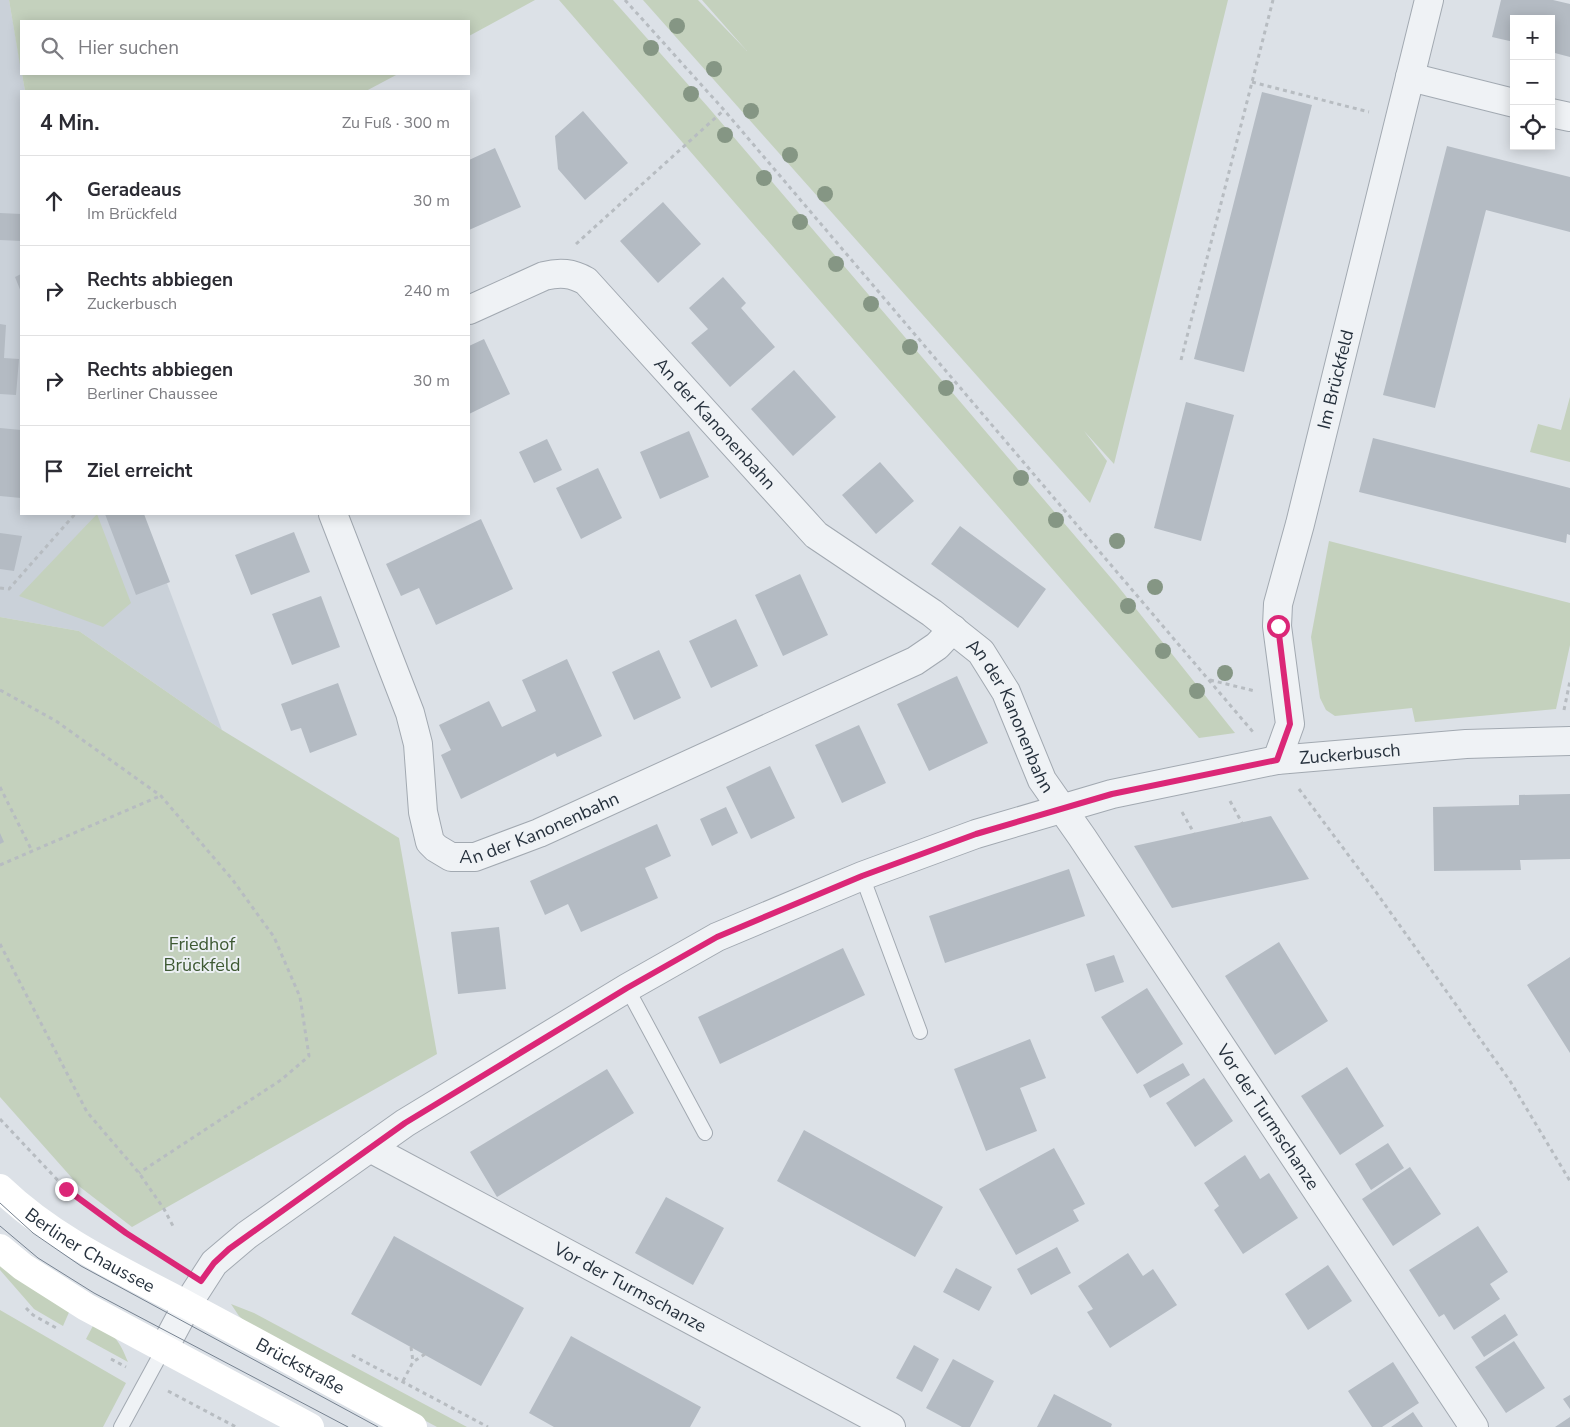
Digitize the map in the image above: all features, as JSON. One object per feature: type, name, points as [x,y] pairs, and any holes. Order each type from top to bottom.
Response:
[{"type":"main road","name":"Berliner Chaussee","points":[[0,1188],[22,1208],[63,1238],[187,1305]]},
{"type":"main road","points":[[0,1248],[23,1267],[61,1291],[310,1427]]},
{"type":"main road","name":"Brückstraße","points":[[187,1305],[413,1427]]},
{"type":"street","name":"Im Brückfeld","points":[[1277,760],[1290,724],[1278,626],[1278,604],[1300,524],[1429,0]]},
{"type":"street","points":[[1410,77],[1510,102]]},
{"type":"street","points":[[1555,114],[1570,117]]},
{"type":"street","points":[[470,310],[544,276],[565,273]]},
{"type":"street","name":"An der Kanonenbahn","points":[[565,273],[586,281],[604,299],[816,535],[953,629],[981,652],[991,664],[1006,692],[1042,780],[1061,809]]},
{"type":"street","name":"An der Kanonenbahn","points":[[333,515],[410,713],[418,744],[423,812],[430,842],[450,857],[475,857],[539,833],[915,661],[937,646],[953,629]]},
{"type":"street","name":"Zuckerbusch","points":[[164,1348],[187,1305],[221,1256],[421,1113],[627,988],[717,937],[862,876],[976,834],[1157,784],[1277,760],[1466,744],[1566,728]]},
{"type":"street","name":"Vor der Turmschanze","points":[[1061,809],[1087,845],[1474,1427]]},
{"type":"street","name":"Vor der Turmschanze","points":[[370,1148],[891,1427]]},
{"type":"lane","points":[[862,876],[920,1032]]},
{"type":"lane","points":[[627,988],[706,1133]]},
{"type":"lane","points":[[121,1427],[164,1348]]},
{"type":"path","points":[[625,0],[724,110],[1277,760],[1376,892],[1510,1081],[1570,1181]]},
{"type":"path","points":[[1181,360],[1273,0]]},
{"type":"path","points":[[1252,82],[1399,120]]},
{"type":"path","points":[[565,273],[576,244],[724,110]]},
{"type":"path","points":[[0,588],[9,589],[74,515]]},
{"type":"path","points":[[1208,680],[1262,692]]},
{"type":"path","points":[[1566,728],[1570,681]]},
{"type":"path","points":[[0,690],[56,721],[161,796],[232,880],[274,937],[300,997],[309,1056],[281,1080],[139,1172]]},
{"type":"path","points":[[0,788],[32,851]]},
{"type":"path","points":[[1226,795],[1242,823]]},
{"type":"path","points":[[0,865],[161,796]]},
{"type":"path","points":[[1181,810],[1194,833]]},
{"type":"path","points":[[0,944],[87,1112],[139,1172],[173,1226]]},
{"type":"path","name":"Berliner Chaussee","points":[[0,1119],[66,1189],[144,1244]]},
{"type":"path","points":[[403,1381],[412,1362],[411,1347]]},
{"type":"path","points":[[412,1362],[425,1354]]},
{"type":"path","points":[[169,1391],[236,1427]]},
{"type":"shaded area","points":[[0,0],[9,0],[20,63],[20,75],[22,75],[25,90],[20,90],[20,515],[141,515],[222,730],[79,631],[0,617]]},
{"type":"green space","points":[[9,0],[535,0],[470,35],[470,20],[20,20],[20,65]]},
{"type":"green space","points":[[559,0],[613,0],[708,107],[1117,585],[1235,733],[1199,738]]},
{"type":"green space","points":[[643,0],[698,0],[747,51],[702,0],[1228,0],[1114,464],[1084,431],[1107,461],[1090,503]]},
{"type":"green space","points":[[22,75],[396,75],[368,90],[25,90]]},
{"type":"green space","points":[[1570,397],[1570,462],[1530,452],[1538,424],[1561,430]]},
{"type":"green space","points":[[97,515],[131,603],[103,627],[19,596]]},
{"type":"green space","points":[[1329,541],[1570,603],[1570,645],[1556,709],[1415,722],[1412,708],[1335,716],[1326,710],[1320,698],[1311,637]]},
{"type":"green space","name":"Friedhof Brückfeld","points":[[0,617],[79,631],[222,730],[399,838],[437,1054],[132,1227],[80,1187],[0,1097]]},
{"type":"green space","points":[[0,1262],[70,1310],[63,1326],[34,1309],[0,1270]]},
{"type":"green space","points":[[231,1304],[254,1313],[467,1427],[437,1427],[251,1327],[239,1316]]},
{"type":"green space","points":[[0,1310],[126,1383],[103,1427],[0,1427]]},
{"type":"green space","points":[[95,1322],[116,1339],[128,1362],[86,1339]]},
{"type":"building","points":[[1501,0],[1553,0],[1570,4],[1570,57],[1555,53],[1555,15],[1510,15],[1510,41],[1492,37]]},
{"type":"building","points":[[1262,92],[1312,105],[1244,372],[1194,359]]},
{"type":"building","points":[[583,111],[628,163],[585,200],[558,169],[555,136]]},
{"type":"building","points":[[1447,146],[1570,177],[1570,232],[1486,210],[1435,408],[1383,395]]},
{"type":"building","points":[[495,148],[521,207],[470,230],[470,160]]},
{"type":"building","points":[[663,202],[701,244],[658,283],[620,241]]},
{"type":"building","points":[[0,213],[20,214],[20,241],[0,240]]},
{"type":"building","points":[[20,274],[20,290],[15,277]]},
{"type":"building","points":[[723,277],[746,303],[741,308],[775,347],[730,387],[691,343],[708,329],[689,308]]},
{"type":"building","points":[[0,324],[6,325],[4,358],[19,359],[16,395],[0,394]]},
{"type":"building","points":[[484,339],[510,394],[470,414],[470,346]]},
{"type":"building","points":[[794,370],[836,417],[793,456],[751,409]]},
{"type":"building","points":[[1186,402],[1234,415],[1201,541],[1154,528]]},
{"type":"building","points":[[0,428],[20,430],[20,498],[0,496]]},
{"type":"building","points":[[689,431],[709,477],[660,499],[640,452]]},
{"type":"building","points":[[1373,438],[1570,488],[1570,535],[1567,534],[1566,543],[1359,492]]},
{"type":"building","points":[[547,439],[562,470],[534,483],[519,452]]},
{"type":"building","points":[[880,462],[914,501],[876,534],[842,495]]},
{"type":"building","points":[[598,468],[622,518],[581,539],[556,488]]},
{"type":"building","points":[[105,515],[144,515],[170,582],[136,595]]},
{"type":"building","points":[[481,519],[513,589],[436,625],[419,588],[401,596],[386,564]]},
{"type":"building","points":[[960,526],[1046,589],[1018,628],[931,564]]},
{"type":"building","points":[[294,532],[310,572],[251,595],[235,555]]},
{"type":"building","points":[[0,533],[22,536],[14,571],[0,569]]},
{"type":"building","points":[[800,574],[828,635],[783,656],[755,595]]},
{"type":"building","points":[[321,596],[340,647],[292,665],[272,614]]},
{"type":"building","points":[[736,619],[758,666],[711,688],[689,641]]},
{"type":"building","points":[[659,650],[681,698],[634,720],[612,672]]},
{"type":"building","points":[[567,659],[602,736],[557,757],[555,753],[461,799],[441,755],[451,750],[439,725],[489,701],[502,727],[536,711],[522,680]]},
{"type":"building","points":[[957,676],[988,743],[929,771],[897,704]]},
{"type":"building","points":[[338,683],[357,735],[310,753],[301,728],[291,731],[281,704]]},
{"type":"building","points":[[859,725],[886,783],[842,803],[815,745]]},
{"type":"building","points":[[770,766],[795,818],[751,839],[726,787]]},
{"type":"building","points":[[1570,794],[1570,859],[1520,860],[1521,870],[1434,871],[1433,807],[1519,805],[1519,795]]},
{"type":"building","points":[[726,807],[738,833],[712,846],[700,819]]},
{"type":"building","points":[[1271,816],[1309,879],[1172,908],[1134,846]]},
{"type":"building","points":[[657,824],[671,856],[645,868],[658,898],[581,932],[568,904],[545,915],[530,881]]},
{"type":"building","points":[[0,833],[4,842],[0,844]]},
{"type":"building","points":[[1069,869],[1085,916],[945,963],[929,916]]},
{"type":"building","points":[[499,927],[506,989],[458,994],[451,932]]},
{"type":"building","points":[[1279,942],[1328,1021],[1275,1055],[1225,976]]},
{"type":"building","points":[[843,948],[865,995],[720,1064],[698,1017]]},
{"type":"building","points":[[1114,955],[1124,982],[1095,992],[1086,964]]},
{"type":"building","points":[[1570,957],[1570,1053],[1527,985]]},
{"type":"building","points":[[1147,988],[1183,1044],[1137,1074],[1101,1017]]},
{"type":"building","points":[[1030,1039],[1046,1078],[1020,1088],[1037,1131],[986,1151],[954,1069]]},
{"type":"building","points":[[1183,1063],[1190,1075],[1150,1098],[1143,1085]]},
{"type":"building","points":[[1347,1067],[1384,1126],[1340,1155],[1301,1096]]},
{"type":"building","points":[[607,1069],[634,1113],[497,1197],[470,1152]]},
{"type":"building","points":[[1204,1078],[1233,1121],[1195,1147],[1166,1103]]},
{"type":"building","points":[[804,1130],[943,1207],[915,1257],[777,1181]]},
{"type":"building","points":[[1388,1143],[1404,1168],[1371,1190],[1355,1164]]},
{"type":"building","points":[[1054,1148],[1085,1204],[1073,1210],[1079,1221],[1016,1255],[979,1189]]},
{"type":"building","points":[[1245,1155],[1260,1179],[1269,1173],[1298,1218],[1243,1254],[1214,1210],[1219,1206],[1204,1183]]},
{"type":"building","points":[[1410,1167],[1441,1214],[1393,1246],[1362,1199]]},
{"type":"building","points":[[666,1197],[724,1228],[693,1285],[635,1253]]},
{"type":"building","points":[[1478,1226],[1508,1272],[1490,1284],[1500,1299],[1454,1330],[1444,1314],[1439,1317],[1409,1270]]},
{"type":"building","points":[[394,1236],[524,1308],[481,1386],[351,1314]]},
{"type":"building","points":[[1057,1247],[1071,1273],[1031,1295],[1017,1269]]},
{"type":"building","points":[[1128,1253],[1143,1276],[1153,1269],[1177,1305],[1110,1348],[1087,1312],[1093,1309],[1078,1286]]},
{"type":"building","points":[[1328,1265],[1352,1301],[1308,1330],[1285,1294]]},
{"type":"building","points":[[956,1268],[992,1287],[979,1311],[943,1292]]},
{"type":"building","points":[[1505,1314],[1518,1335],[1484,1357],[1471,1337]]},
{"type":"building","points":[[571,1336],[701,1407],[690,1427],[554,1427],[529,1413]]},
{"type":"building","points":[[1514,1341],[1545,1388],[1506,1413],[1475,1367]]},
{"type":"building","points":[[914,1345],[939,1359],[922,1392],[896,1378]]},
{"type":"building","points":[[953,1359],[994,1381],[970,1427],[962,1427],[926,1408]]},
{"type":"building","points":[[1393,1362],[1419,1403],[1382,1427],[1372,1427],[1348,1391]]},
{"type":"building","points":[[1054,1394],[1112,1424],[1111,1427],[1037,1427]]},
{"type":"building","points":[[1570,1395],[1570,1409],[1563,1399]]},
{"type":"building","points":[[1413,1412],[1423,1427],[1391,1427]]},
{"type":"building","points":[[1570,1417],[1570,1427],[1555,1427]]},
{"type":"tram line","points":[[0,1203],[33,1233],[81,1266],[378,1427]]},
{"type":"tram line","points":[[0,1226],[38,1258],[94,1293],[348,1427]]},
{"type":"route","points":[[66,1189],[126,1233],[201,1281],[221,1256],[247,1235],[405,1123],[627,988],[717,937],[897,862],[976,834],[1112,794],[1221,770],[1277,760],[1290,724],[1278,626]]}]
